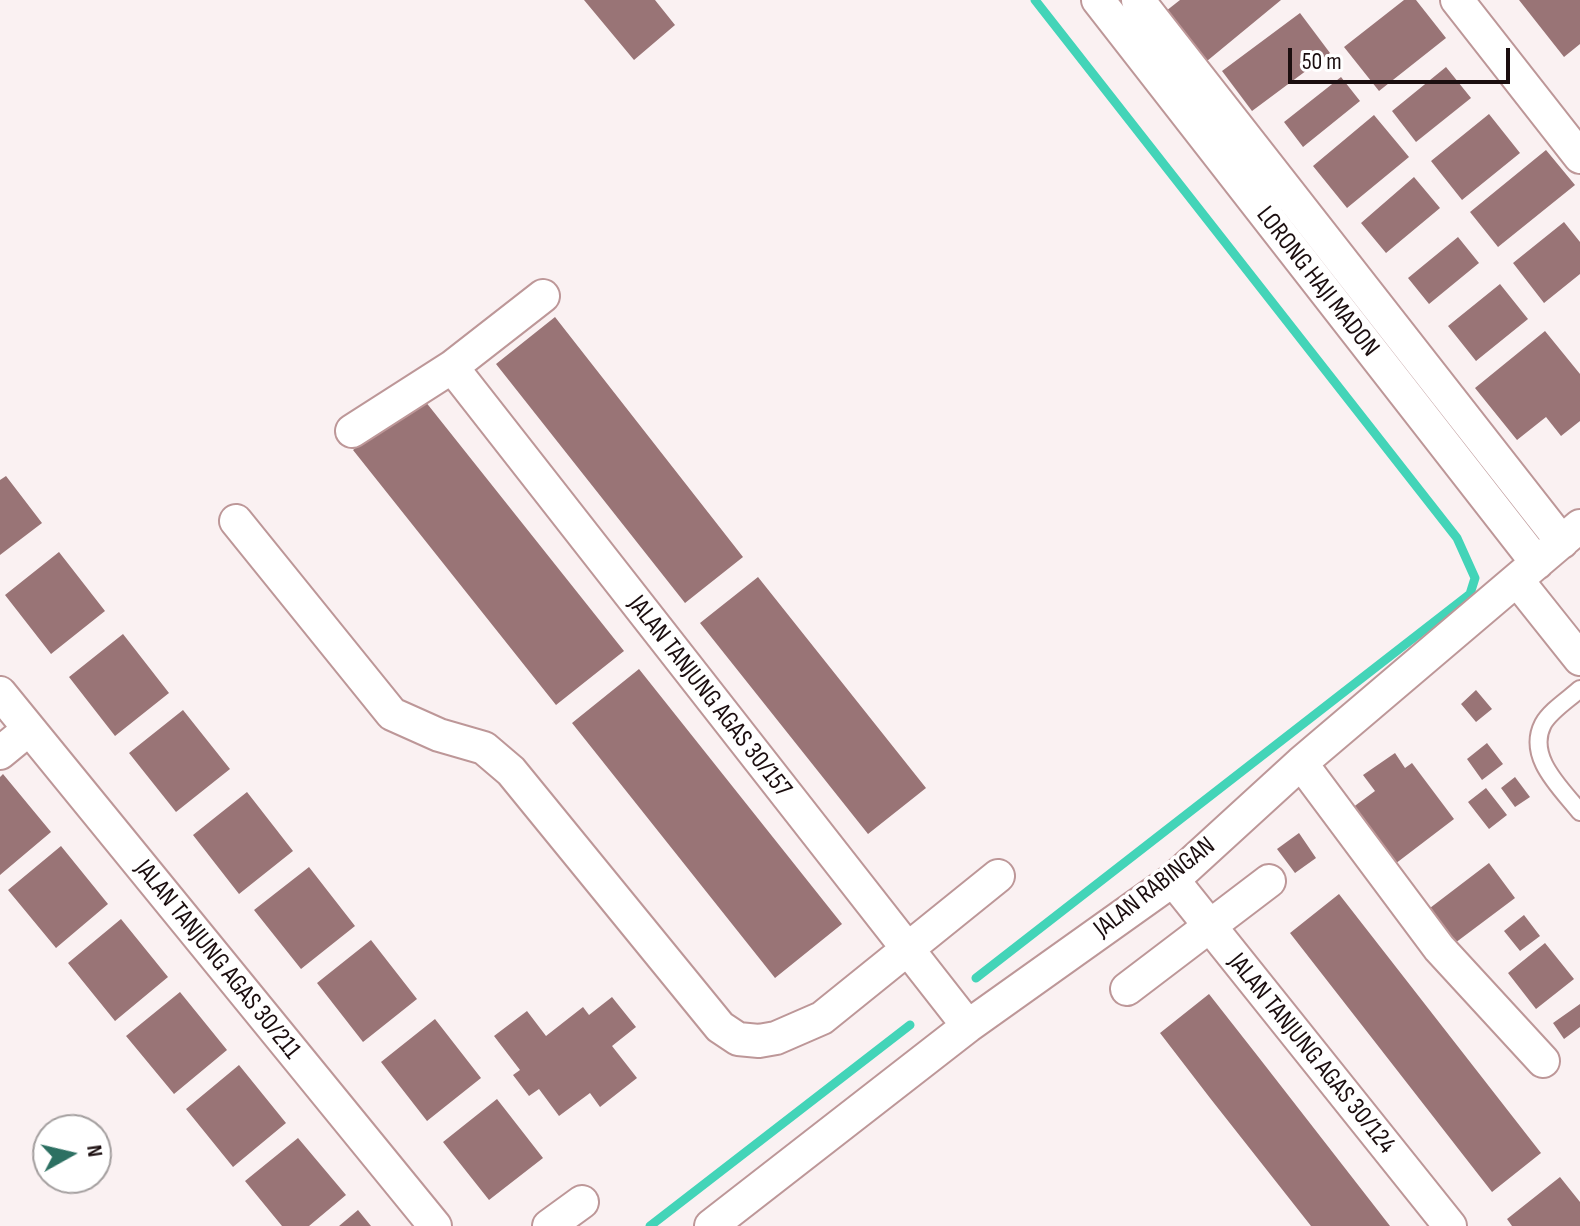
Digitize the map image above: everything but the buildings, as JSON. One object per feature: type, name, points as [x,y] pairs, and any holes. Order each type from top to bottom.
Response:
[{"type":"street","name":"LORONG HAJI MADON","points":[[1098,0],[1527,572],[1580,659]]},
{"type":"street","points":[[1138,0],[1571,534]]},
{"type":"street","points":[[1457,0],[1580,157]]},
{"type":"street","points":[[352,431],[452,367],[543,296]]},
{"type":"street","name":"JALAN TANJUNG AGAS 30/157","points":[[452,367],[905,951],[968,1026]]},
{"type":"street","points":[[236,521],[392,714],[439,735],[484,748],[511,771],[720,1027],[738,1039],[767,1040],[822,1018],[998,876]]},
{"type":"street","name":"JALAN RABINGAN","points":[[711,1226],[968,1026],[1173,880],[1301,763],[1571,534]]},
{"type":"street","name":"JALAN TANJUNG AGAS 30/211","points":[[0,693],[435,1226]]},
{"type":"street","points":[[0,753],[28,730]]},
{"type":"street","points":[[1301,763],[1439,948],[1543,1061]]},
{"type":"street","name":"JALAN TANJUNG AGAS 30/124","points":[[1173,880],[1450,1226]]},
{"type":"street","points":[[1127,989],[1269,881]]},
{"type":"street","points":[[549,1226],[582,1202]]},
{"type":"lane","points":[[1580,689],[1543,722],[1537,744],[1544,766],[1580,812]]},
{"type":"waterway","points":[[976,978],[1470,594],[1475,578],[1457,538],[1035,0]]},
{"type":"waterway","points":[[650,1226],[910,1025]]}]
